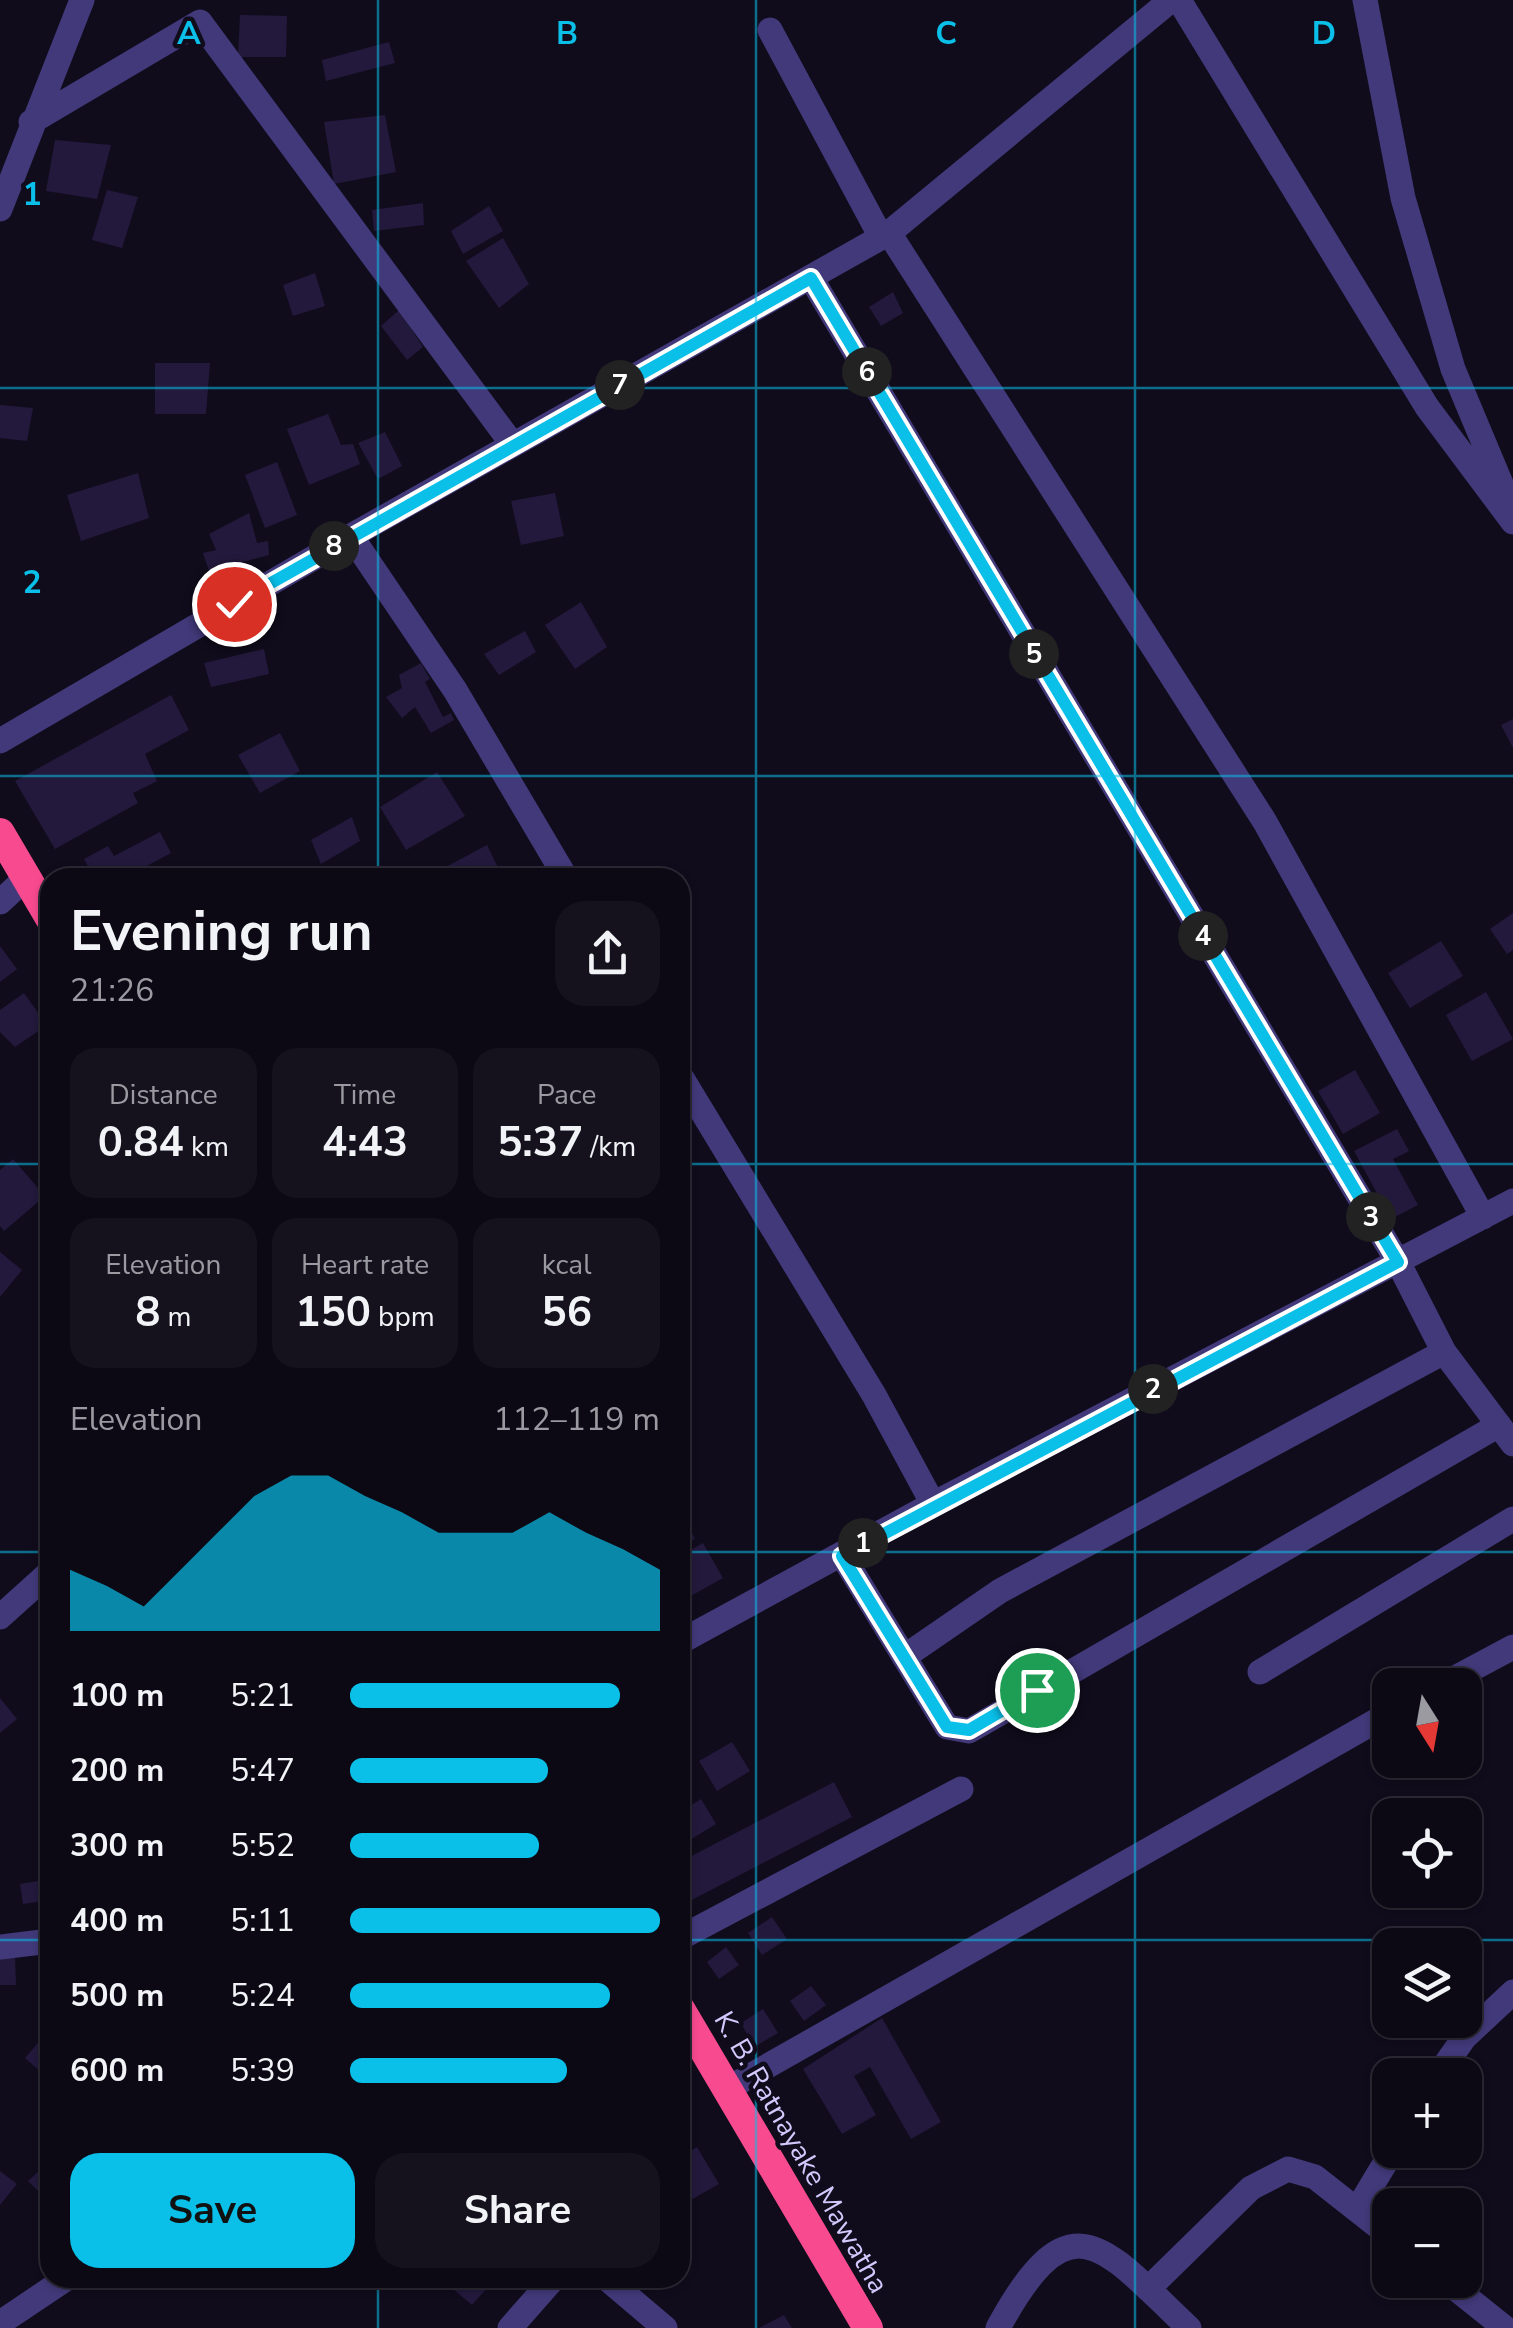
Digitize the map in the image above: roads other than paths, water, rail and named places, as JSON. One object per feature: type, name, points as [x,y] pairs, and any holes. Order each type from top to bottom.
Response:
[{"type":"highway","points":[[0,833],[40,901]]},
{"type":"highway","name":"K. B. Ratnayake Mawatha","points":[[690,2026],[868,2328]]},
{"type":"street","points":[[0,209],[30,122],[82,0]]},
{"type":"street","points":[[0,741],[351,536],[885,235],[1175,0],[1428,406],[1513,522]]},
{"type":"street","points":[[1365,0],[1403,198],[1453,369],[1513,512]]},
{"type":"street","points":[[30,122],[200,22],[513,445]]},
{"type":"street","points":[[770,30],[885,235],[1265,822],[1484,1217]]},
{"type":"street","points":[[811,278],[1398,1262],[1444,1352],[1506,1434],[969,1730],[947,1727],[842,1556]]},
{"type":"street","points":[[351,536],[454,690],[560,868]]},
{"type":"street","points":[[0,902],[26,878]]},
{"type":"street","points":[[690,1091],[874,1395],[933,1504]]},
{"type":"street","points":[[690,1637],[933,1504],[1513,1201]]},
{"type":"street","points":[[904,1657],[1000,1592],[1444,1352]]},
{"type":"street","points":[[1260,1672],[1513,1519]]},
{"type":"street","points":[[0,1617],[40,1581]]},
{"type":"street","points":[[1474,1668],[1513,1647]]},
{"type":"street","points":[[727,2089],[1372,1723]]},
{"type":"street","points":[[690,1933],[960,1789]]},
{"type":"street","points":[[0,1947],[40,1942]]},
{"type":"street","points":[[1450,2058],[1464,2038],[1513,1992]]},
{"type":"street","points":[[1357,2210],[1382,2168]]},
{"type":"street","points":[[1148,2288],[1251,2188],[1288,2169],[1315,2177],[1372,2222]]},
{"type":"street","points":[[998,2328],[1025,2278],[1058,2251],[1082,2244],[1116,2256],[1189,2328]]},
{"type":"street","points":[[0,2323],[52,2288]]},
{"type":"street","points":[[510,2328],[545,2288]]},
{"type":"street","points":[[618,2288],[665,2328]]},
{"type":"street","points":[[1468,2298],[1505,2328]]}]
